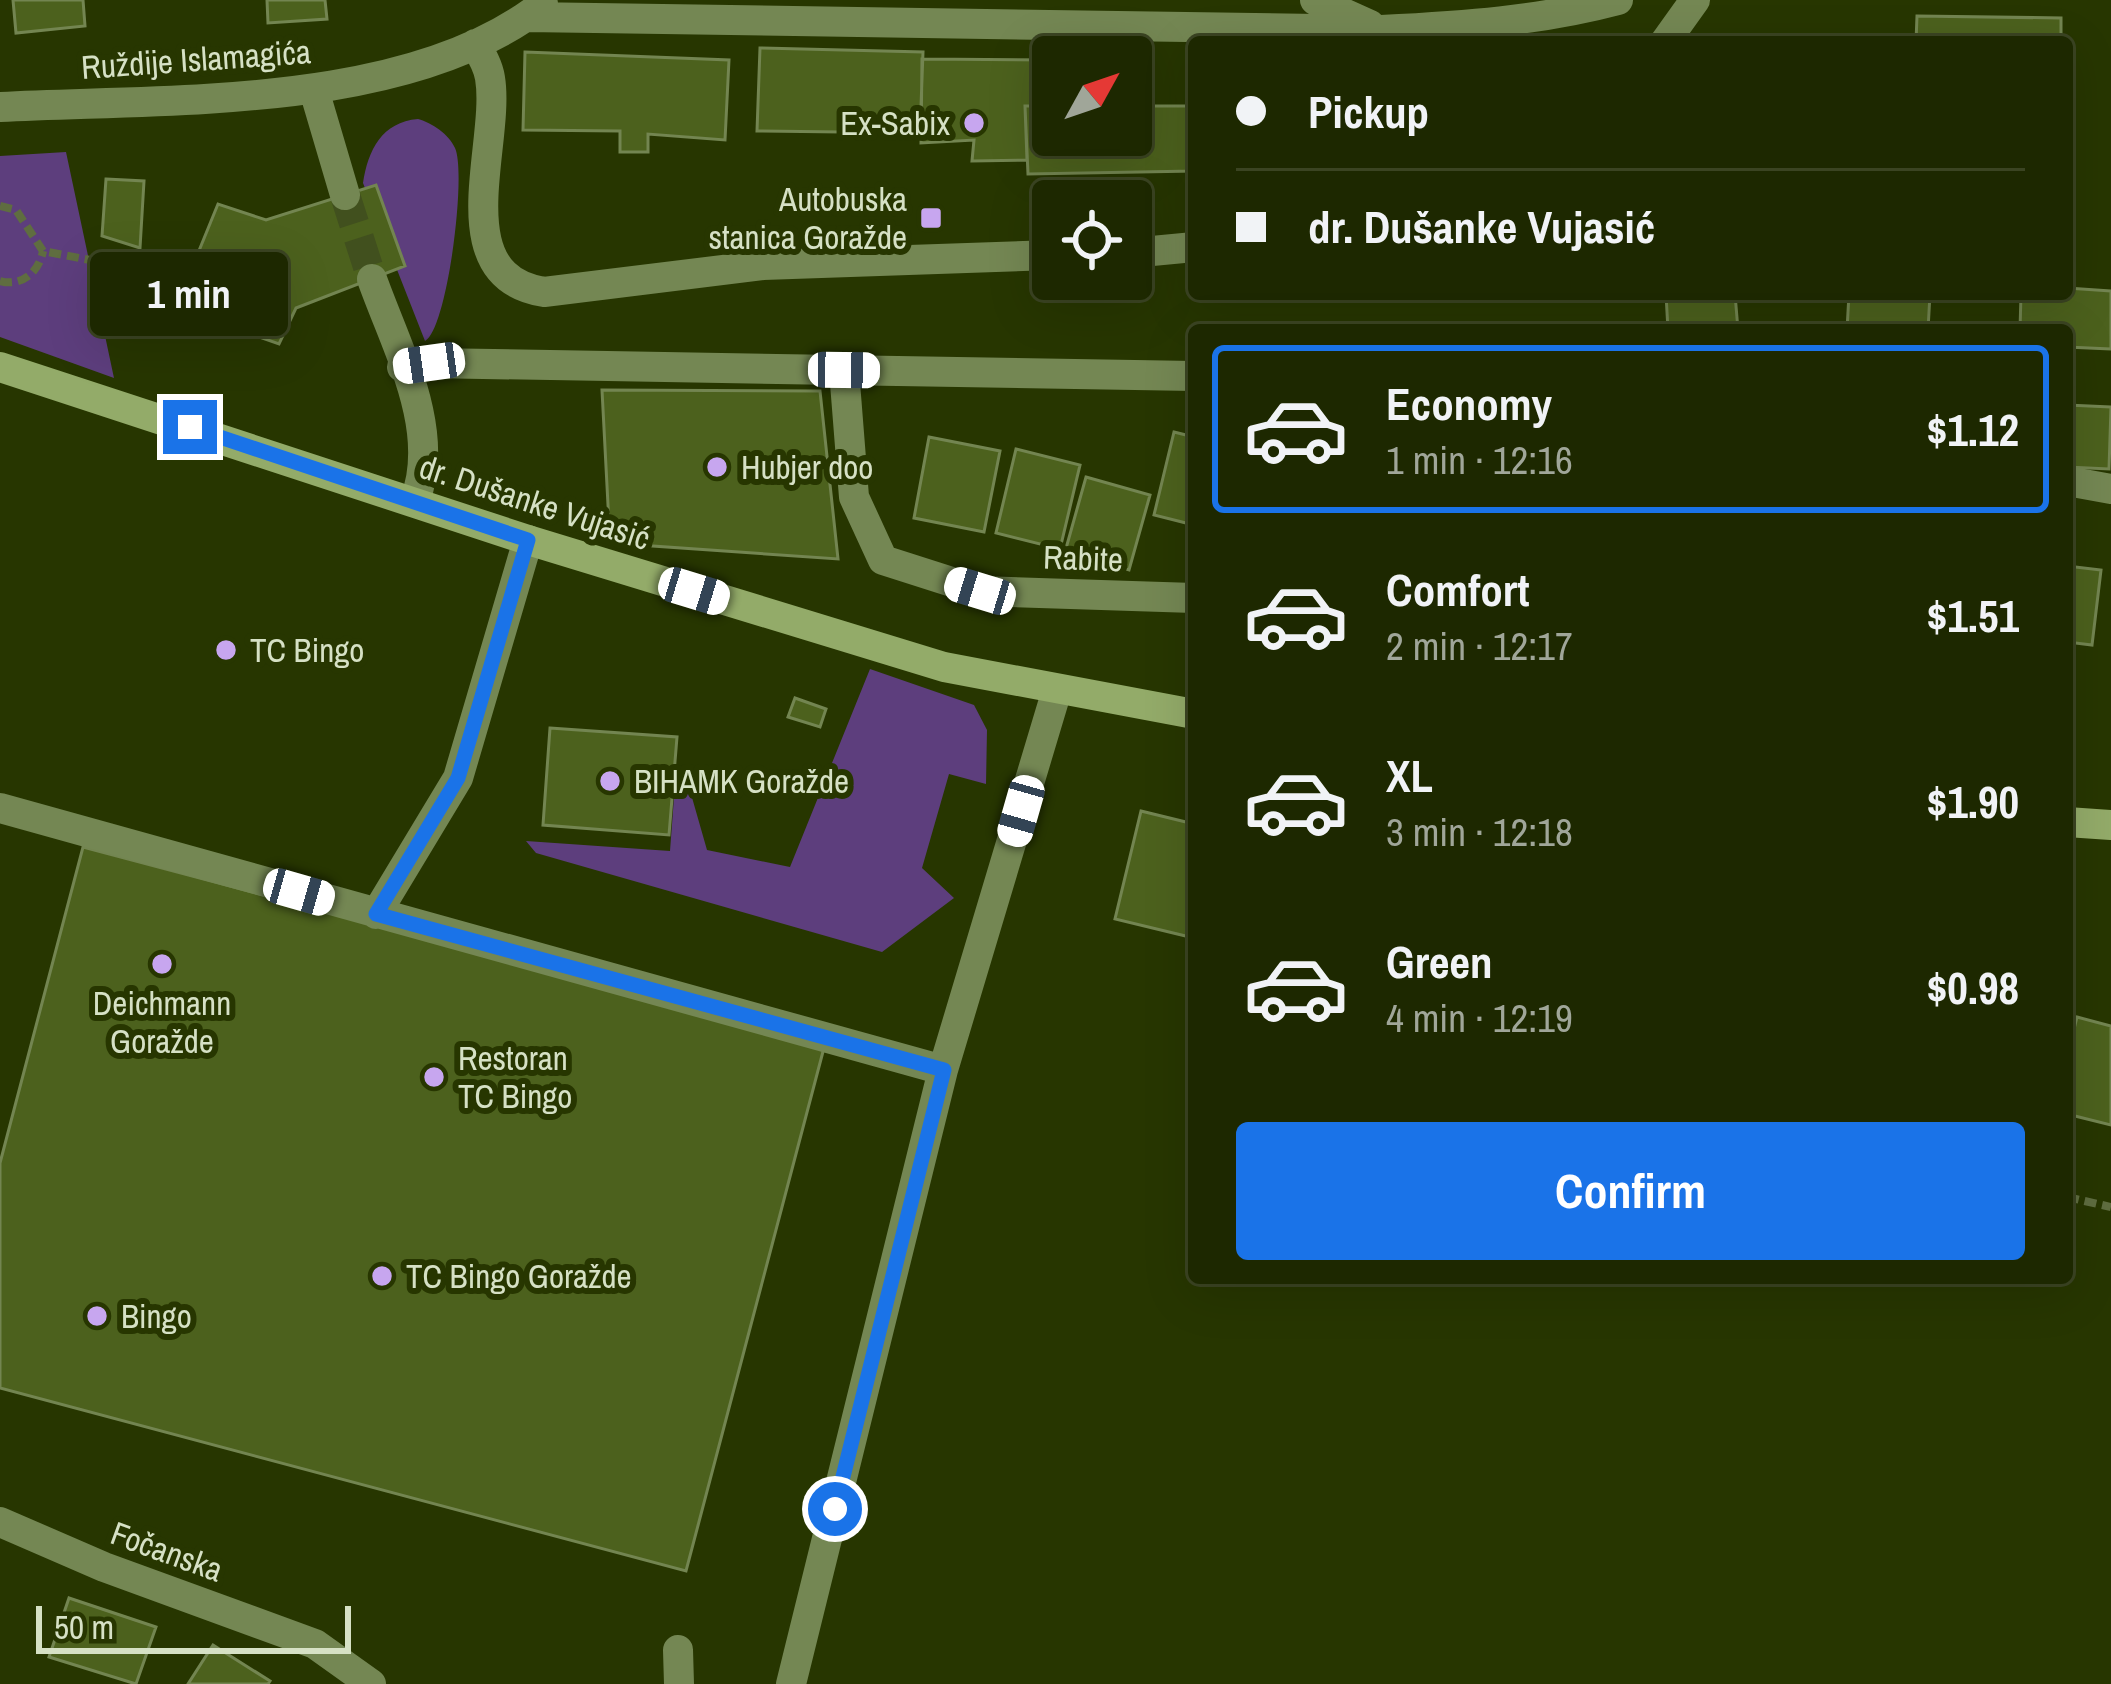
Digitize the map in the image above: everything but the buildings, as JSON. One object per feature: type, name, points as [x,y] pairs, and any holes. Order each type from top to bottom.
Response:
[{"type":"main road","name":"dr. Dušanke Vujasić","points":[[0,367],[528,540],[944,667],[1188,713]]},
{"type":"main road","points":[[2073,822],[2111,825]]},
{"type":"street","name":"Ruždije Islamagića","points":[[1315,0],[1381,30]]},
{"type":"street","name":"Ruždije Islamagića","points":[[0,107],[314,90],[399,70],[475,44],[538,8],[1051,11],[1381,30],[1490,25],[1563,15],[1618,0]]},
{"type":"street","points":[[1669,36],[1695,0]]},
{"type":"street","points":[[475,44],[491,81],[485,235],[494,264],[524,289],[544,292],[763,265],[1032,256]]},
{"type":"street","points":[[314,90],[345,195]]},
{"type":"street","points":[[1152,251],[1188,248]]},
{"type":"street","points":[[372,279],[426,440],[426,470],[415,500]]},
{"type":"street","points":[[402,367],[429,363],[1188,376]]},
{"type":"street","name":"Rabite","points":[[844,370],[854,497],[884,560],[980,591],[1188,598]]},
{"type":"street","points":[[2073,482],[2111,489]]},
{"type":"street","points":[[376,914],[458,778],[528,540]]},
{"type":"street","points":[[791,1684],[944,1070],[1057,690]]},
{"type":"street","points":[[0,808],[944,1070]]},
{"type":"street","name":"Fočanska","points":[[0,1522],[104,1567],[315,1644],[370,1684]]},
{"type":"street","points":[[679,1650],[679,1684]]},
{"type":"path","points":[[0,206],[16,210],[44,250],[90,260],[130,298],[174,287]]},
{"type":"path","points":[[0,280],[25,279],[41,265],[44,250]]},
{"type":"path","points":[[2073,1198],[2111,1207]]},
{"type":"shaded area","points":[[418,119],[449,138],[458,163],[457,218],[447,282],[441,310],[425,341],[363,183],[379,140],[395,126]]},
{"type":"shaded area","points":[[66,152],[114,378],[0,337],[0,156]]},
{"type":"shaded area","points":[[870,669],[974,705],[987,730],[986,784],[949,774],[922,868],[954,898],[882,952],[536,853],[526,841],[670,851],[676,771],[687,780],[707,850],[790,867]]},
{"type":"tunnel","points":[[345,195],[372,279]]},
{"type":"place","name":"Ex-Sabix","points":[[974,123]]},
{"type":"place","name":"Autobuska stanica Goražde","points":[[931,218]]},
{"type":"place","name":"Hubjer doo","points":[[717,467]]},
{"type":"place","name":"TC Bingo","points":[[226,650]]},
{"type":"place","name":"BIHAMK Goražde","points":[[610,781]]},
{"type":"place","name":"Deichmann Goražde","points":[[162,964]]},
{"type":"place","name":"Restoran TC Bingo","points":[[434,1077]]},
{"type":"place","name":"TC Bingo Goražde","points":[[382,1276]]},
{"type":"place","name":"Bingo","points":[[97,1316]]},
{"type":"route","points":[[190,427],[528,540],[458,778],[376,914],[944,1070],[835,1509]]}]
